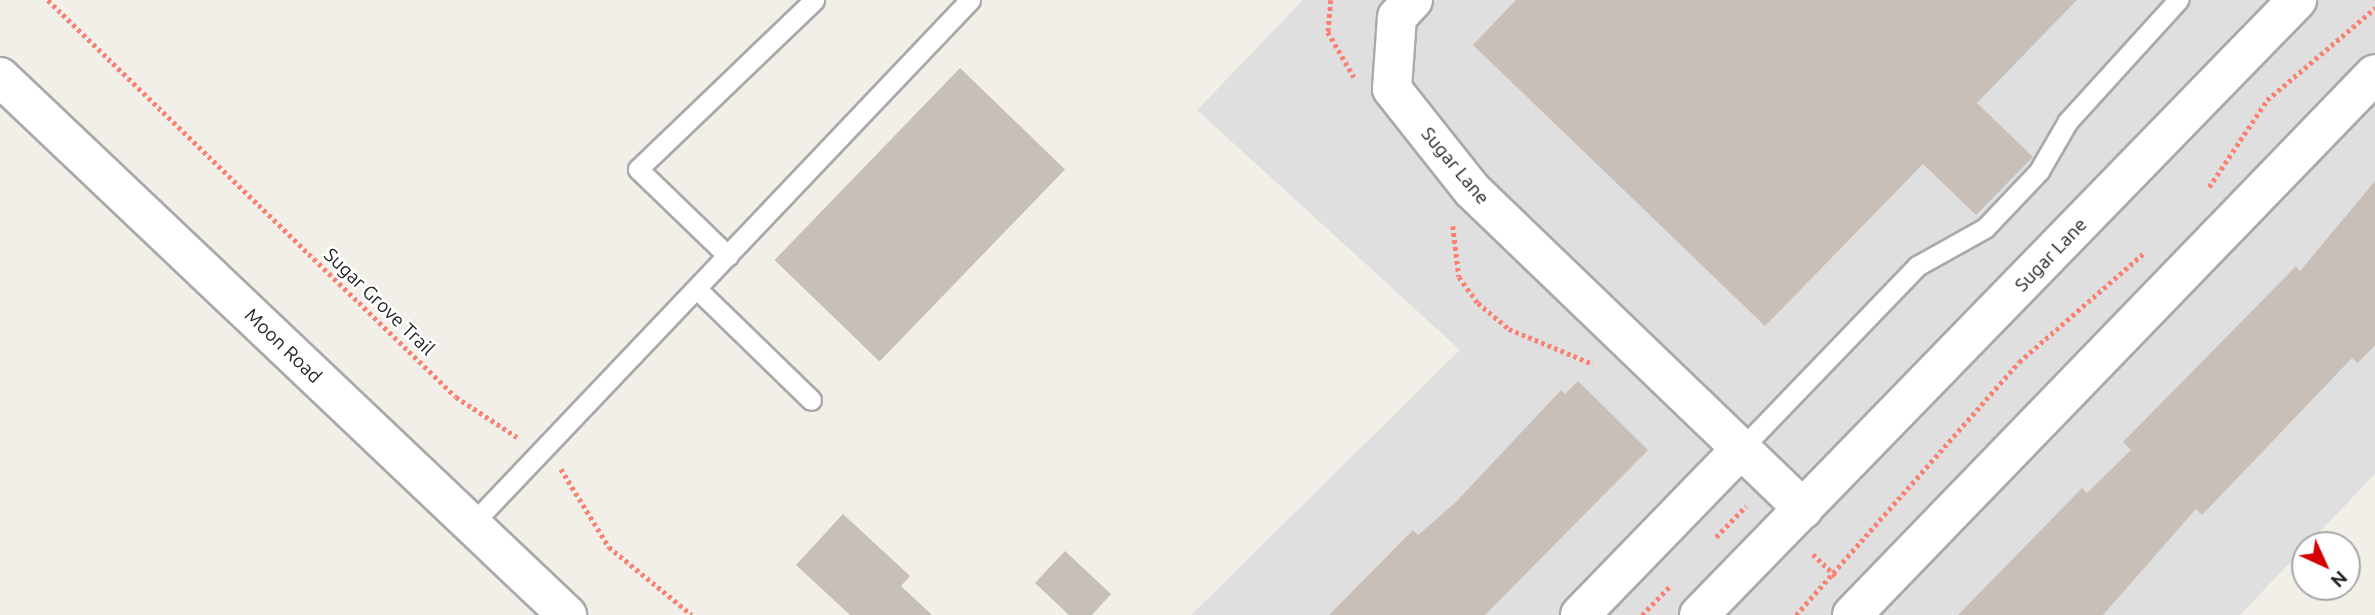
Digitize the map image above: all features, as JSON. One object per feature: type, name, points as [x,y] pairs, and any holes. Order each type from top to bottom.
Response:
[{"type":"street","name":"Sugar Lane","points":[[1413,0],[1397,17],[1392,89],[1472,190],[1803,509]]},
{"type":"street","name":"Sugar Lane","points":[[1699,615],[2297,0]]},
{"type":"street","points":[[1852,615],[2375,74]]},
{"type":"street","name":"Moon Road","points":[[0,77],[567,615]]},
{"type":"street","points":[[1580,615],[1742,448]]},
{"type":"lane","points":[[728,256],[638,169],[814,0]]},
{"type":"lane","points":[[472,524],[541,455],[970,0]]},
{"type":"lane","points":[[1742,448],[1917,267],[1985,228],[2039,171],[2068,121],[2178,0]]},
{"type":"lane","points":[[698,289],[811,400]]},
{"type":"path","name":"Sugar Grove Trail","points":[[48,0],[456,397],[564,471],[609,547],[692,615]]},
{"type":"path","points":[[2200,199],[2267,100],[2375,8]]},
{"type":"path","points":[[1796,615],[2019,362],[2150,248]]},
{"type":"shaded area","points":[[1303,0],[2375,0],[2375,474],[2320,531],[2291,531],[2291,562],[2240,615],[1191,615],[1460,350],[1197,110]]},
{"type":"building","points":[[1516,0],[2077,0],[1977,103],[2033,157],[1976,215],[1923,164],[1765,326],[1473,45]]},
{"type":"building","points":[[960,68],[1065,169],[880,361],[775,260]]},
{"type":"building","points":[[2375,181],[2375,345],[2358,363],[2352,358],[2202,515],[2196,509],[2103,615],[1958,615],[2082,488],[2087,493],[2131,450],[2123,442],[2296,266],[2300,271]]},
{"type":"building","points":[[1578,381],[1648,450],[1485,615],[1329,615],[1413,530],[1418,535],[1456,502],[1561,390],[1565,394]]},
{"type":"building","points":[[843,514],[910,576],[901,586],[932,615],[850,615],[796,565]]},
{"type":"building","points":[[1065,551],[1111,594],[1092,615],[1069,615],[1035,583]]}]
